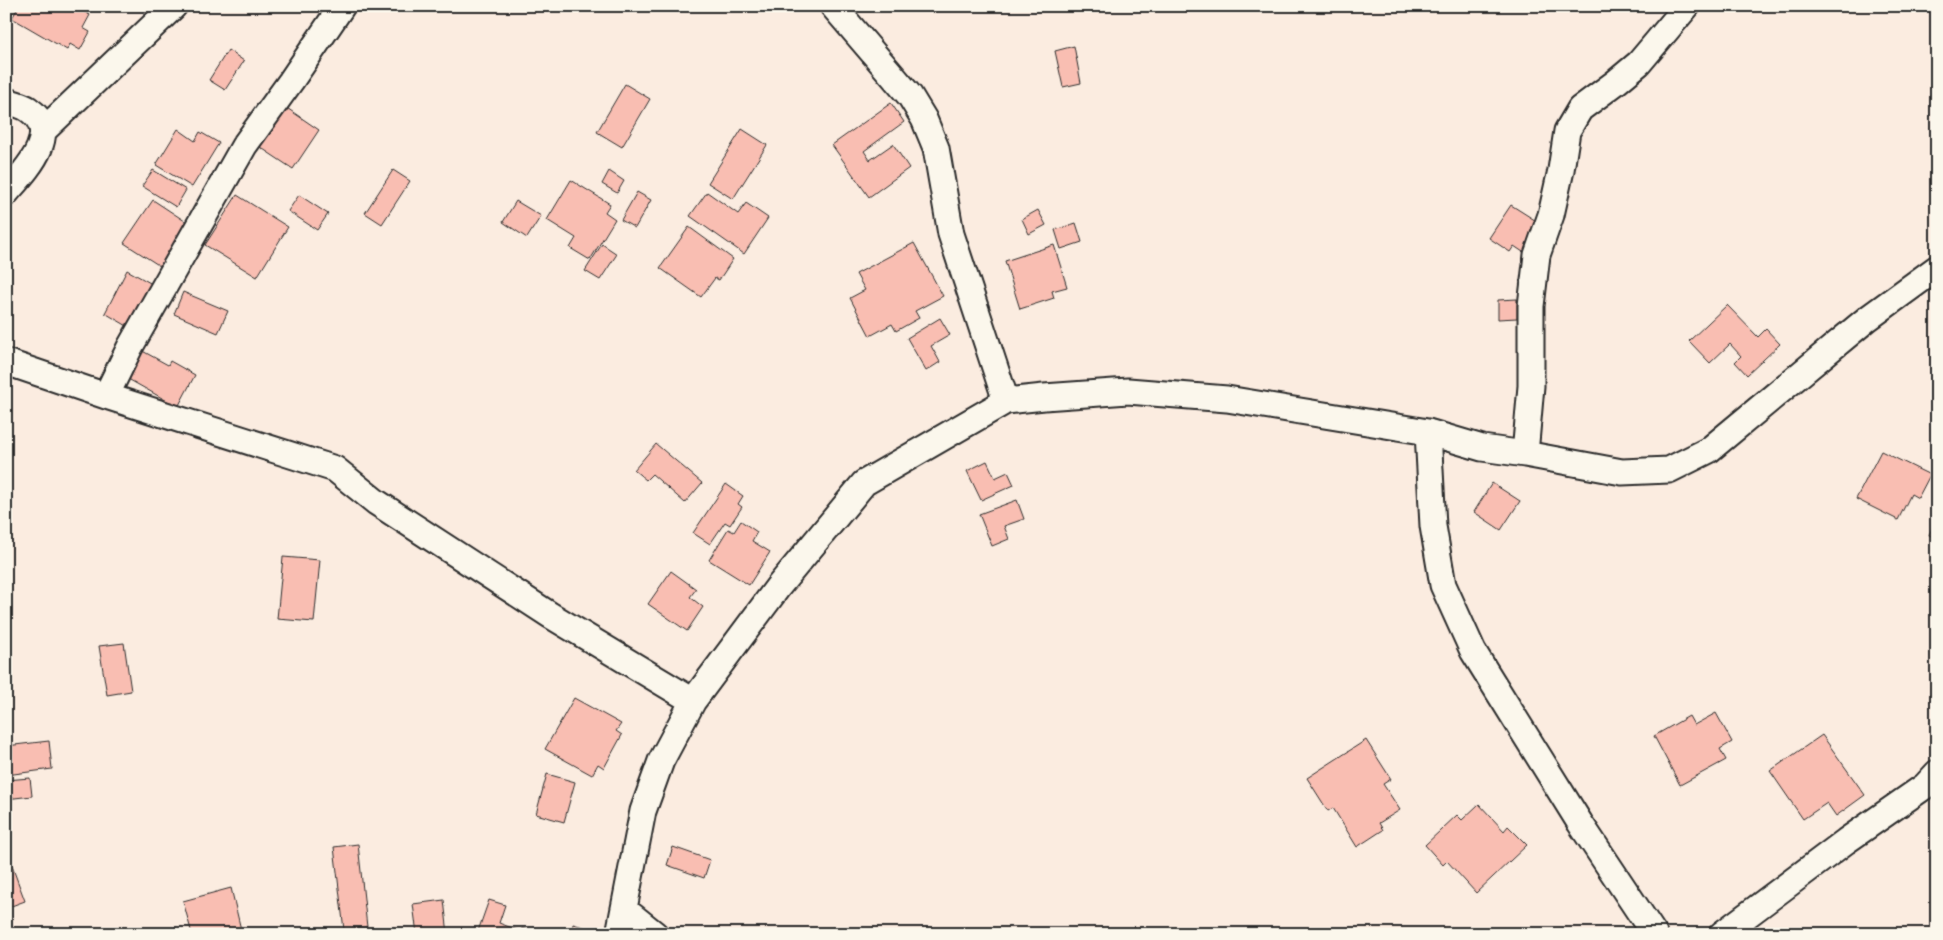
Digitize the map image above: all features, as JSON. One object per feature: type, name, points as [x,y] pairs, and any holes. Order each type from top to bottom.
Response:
[{"type":"street","points":[[43,131],[174,6]]},
{"type":"street","points":[[106,396],[130,347],[244,146],[292,82],[342,6]]},
{"type":"street","points":[[833,6],[910,96],[924,119],[936,148],[951,234],[1006,401]]},
{"type":"street","points":[[1526,454],[1531,386],[1531,306],[1536,264],[1557,188],[1566,131],[1580,108],[1639,63],[1687,6]]},
{"type":"street","points":[[6,101],[26,108],[33,113],[43,131],[43,138],[35,155],[6,193]]},
{"type":"street","points":[[619,934],[643,812],[661,761],[693,701],[778,587],[864,483],[1006,401],[1128,391],[1227,399],[1428,432],[1482,448],[1526,454],[1622,472],[1670,470],[1709,450],[1867,319],[1937,268]]},
{"type":"street","points":[[6,362],[335,469],[376,502],[550,615],[693,701]]},
{"type":"street","points":[[1428,432],[1432,526],[1443,585],[1473,651],[1580,822],[1654,934]]},
{"type":"street","points":[[1722,934],[1846,841],[1926,786],[1937,773]]},
{"type":"street","points":[[625,910],[655,934]]},
{"type":"building","points":[[19,6],[74,6],[90,15],[83,28],[90,32],[80,50],[70,44],[67,50],[12,18]]},
{"type":"building","points":[[1074,46],[1081,83],[1063,87],[1055,51]]},
{"type":"building","points":[[228,50],[244,61],[225,90],[209,80]]},
{"type":"building","points":[[625,84],[650,99],[622,147],[597,132]]},
{"type":"building","points":[[891,103],[904,122],[864,151],[870,160],[893,144],[909,168],[869,197],[832,145]]},
{"type":"building","points":[[281,104],[319,130],[293,169],[254,143]]},
{"type":"building","points":[[178,129],[195,141],[200,132],[219,143],[192,187],[156,165]]},
{"type":"building","points":[[742,129],[767,145],[733,199],[708,183]]},
{"type":"building","points":[[153,170],[186,190],[176,207],[142,186]]},
{"type":"building","points":[[393,170],[410,181],[382,224],[365,213]]},
{"type":"building","points":[[609,171],[624,181],[617,193],[602,184]]},
{"type":"building","points":[[571,180],[610,204],[605,212],[615,219],[590,260],[570,248],[576,238],[547,220]]},
{"type":"building","points":[[637,192],[651,200],[635,228],[621,220]]},
{"type":"building","points":[[707,192],[738,214],[746,203],[768,218],[744,254],[690,216]]},
{"type":"building","points":[[237,195],[288,227],[257,277],[205,245]]},
{"type":"building","points":[[299,195],[328,214],[317,230],[288,211]]},
{"type":"building","points":[[153,200],[191,225],[163,268],[124,243]]},
{"type":"building","points":[[516,201],[541,216],[527,238],[503,222]]},
{"type":"building","points":[[1511,205],[1541,224],[1523,252],[1514,246],[1510,252],[1489,238]]},
{"type":"building","points":[[1038,210],[1046,225],[1029,234],[1022,219]]},
{"type":"building","points":[[1076,223],[1082,242],[1061,249],[1055,230]]},
{"type":"building","points":[[689,227],[733,259],[719,280],[715,278],[701,297],[660,268]]},
{"type":"building","points":[[914,243],[943,296],[915,311],[919,318],[896,331],[892,324],[870,336],[850,298],[865,290],[856,274]]},
{"type":"building","points":[[602,244],[617,254],[600,280],[585,271]]},
{"type":"building","points":[[1054,245],[1067,287],[1052,291],[1054,298],[1020,309],[1005,261]]},
{"type":"building","points":[[127,270],[152,284],[129,327],[105,313]]},
{"type":"building","points":[[183,292],[228,311],[218,333],[174,314]]},
{"type":"building","points":[[1517,299],[1517,318],[1498,319],[1498,300]]},
{"type":"building","points":[[1727,305],[1758,337],[1766,329],[1780,344],[1747,375],[1735,362],[1741,356],[1730,344],[1710,363],[1689,341]]},
{"type":"building","points":[[940,318],[950,335],[931,346],[940,362],[926,371],[907,338]]},
{"type":"building","points":[[137,348],[168,365],[170,361],[195,375],[178,407],[121,375]]},
{"type":"building","points":[[656,444],[702,483],[685,503],[652,474],[646,480],[634,470]]},
{"type":"building","points":[[1881,451],[1930,475],[1918,498],[1911,494],[1898,520],[1856,499]]},
{"type":"building","points":[[987,461],[995,478],[1008,472],[1014,485],[981,500],[967,471]]},
{"type":"building","points":[[1492,483],[1520,501],[1501,530],[1474,512]]},
{"type":"building","points":[[726,484],[743,496],[738,504],[742,507],[730,525],[725,522],[710,544],[693,533]]},
{"type":"building","points":[[1017,500],[1024,519],[1004,526],[1009,539],[992,546],[979,514]]},
{"type":"building","points":[[1937,517],[1937,539],[1929,535]]},
{"type":"building","points":[[741,521],[757,532],[752,541],[770,552],[749,585],[709,560],[728,529],[734,532]]},
{"type":"building","points":[[283,557],[320,560],[314,622],[277,619]]},
{"type":"building","points":[[671,571],[696,589],[690,597],[703,607],[687,631],[648,604]]},
{"type":"building","points":[[124,643],[131,691],[107,695],[99,646]]},
{"type":"building","points":[[574,698],[621,724],[616,731],[622,735],[604,768],[598,764],[592,775],[545,749]]},
{"type":"building","points":[[1716,713],[1732,742],[1720,749],[1726,760],[1680,785],[1654,736],[1689,716],[1694,725]]},
{"type":"building","points":[[1822,735],[1865,795],[1836,816],[1827,803],[1803,819],[1770,771]]},
{"type":"building","points":[[1366,740],[1391,779],[1383,784],[1400,810],[1379,823],[1383,830],[1357,847],[1333,808],[1328,811],[1307,778]]},
{"type":"building","points":[[49,741],[52,769],[6,775],[6,746]]},
{"type":"building","points":[[547,774],[575,782],[564,822],[536,814]]},
{"type":"building","points":[[30,778],[32,796],[6,799],[6,780]]},
{"type":"building","points":[[1479,804],[1504,831],[1508,826],[1527,845],[1476,893],[1447,861],[1443,865],[1425,845],[1457,815],[1462,820]]},
{"type":"building","points":[[358,844],[367,927],[344,930],[334,847]]},
{"type":"building","points":[[673,847],[710,860],[704,878],[667,865]]},
{"type":"building","points":[[6,850],[25,901],[6,908]]},
{"type":"building","points":[[231,888],[242,934],[192,934],[183,901]]},
{"type":"building","points":[[444,900],[448,934],[417,934],[413,904]]},
{"type":"building","points":[[489,900],[505,905],[499,923],[517,930],[516,934],[477,934]]},
{"type":"building","points":[[573,924],[604,933],[604,934],[571,934]]},
{"type":"building","points":[[522,928],[545,934],[521,934]]}]
